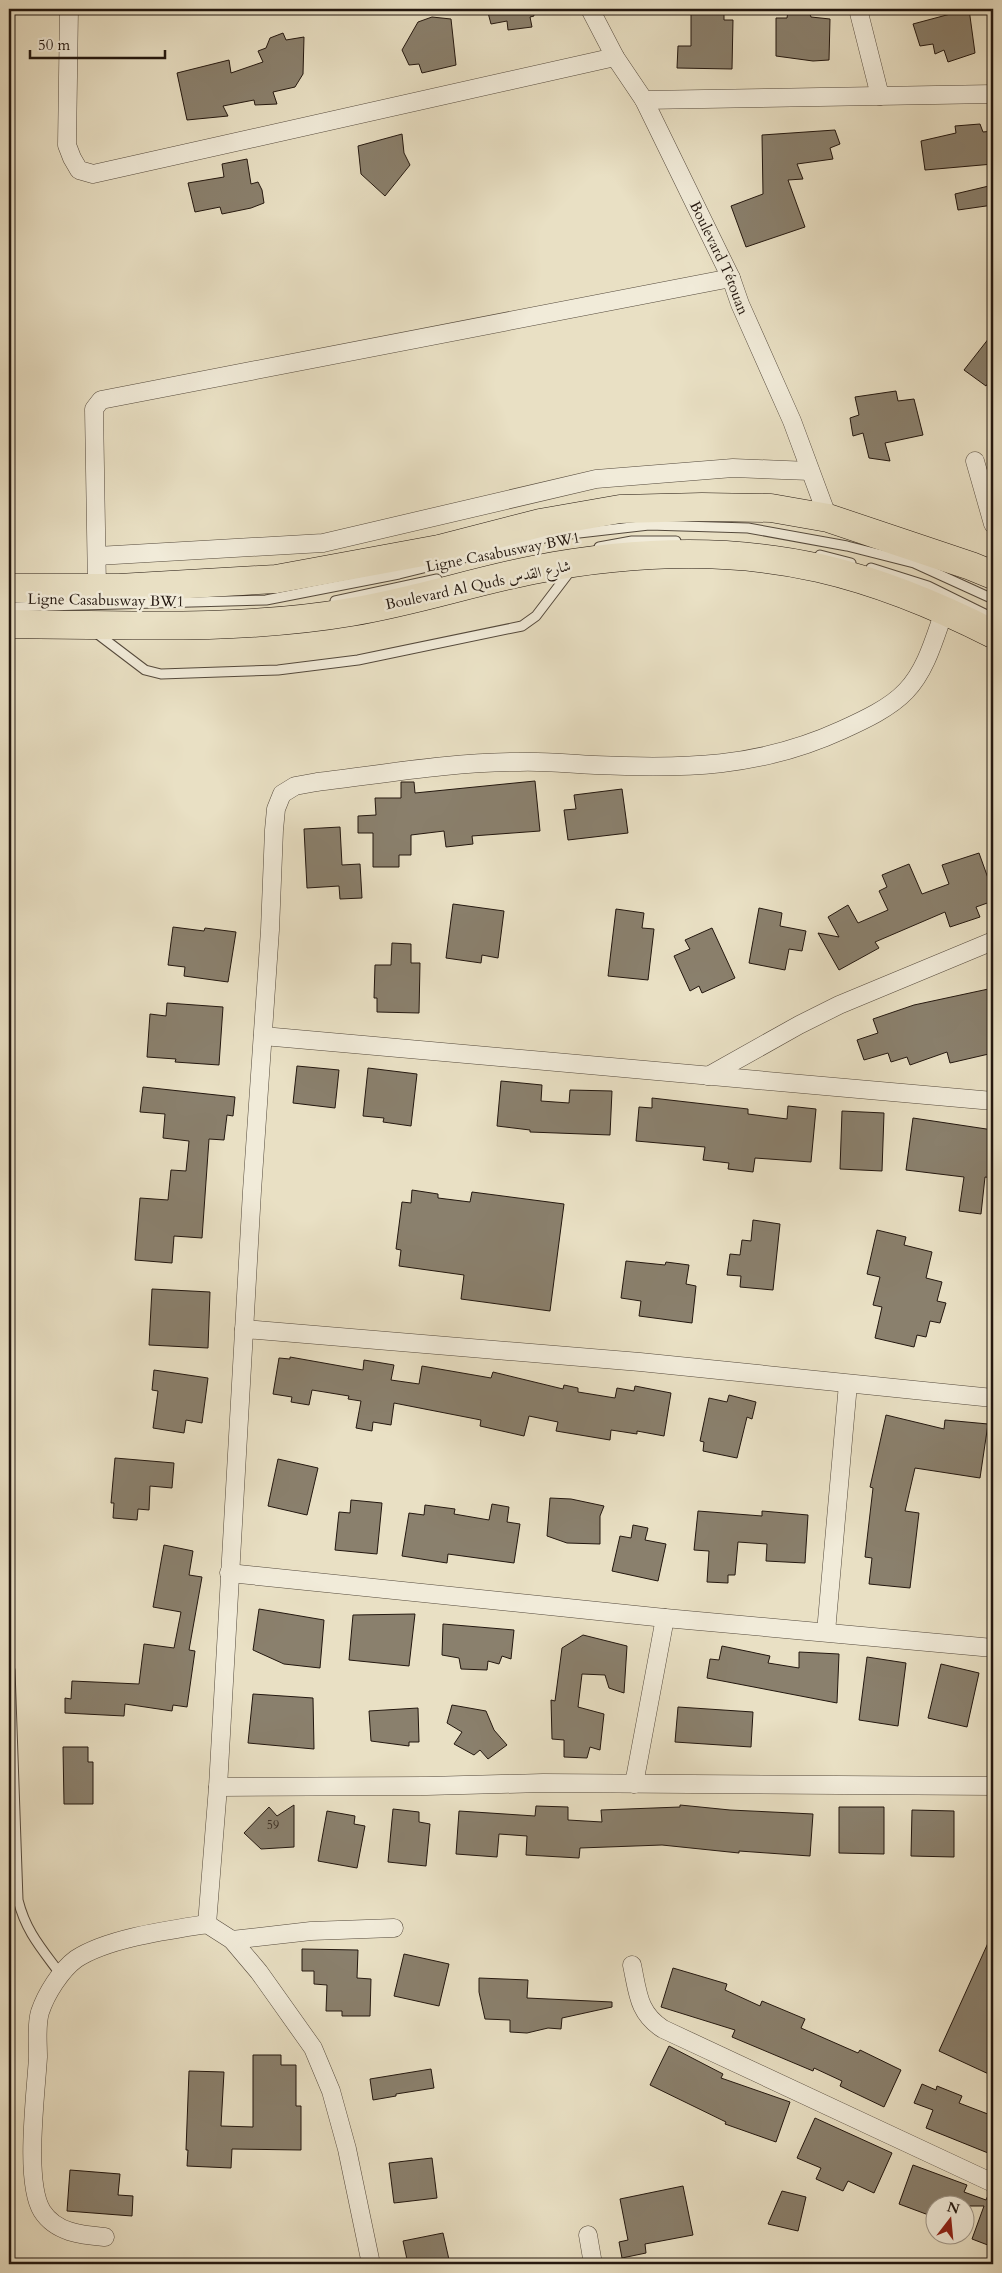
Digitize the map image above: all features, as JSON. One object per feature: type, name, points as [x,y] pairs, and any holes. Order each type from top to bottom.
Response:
[{"type":"main road","points":[[9,588],[97,588],[276,579],[439,549],[540,523],[620,509],[771,508],[828,518],[993,575]]},
{"type":"main road","name":"Boulevard Al Quds شارع القدس","points":[[9,624],[97,619],[264,622],[351,612],[534,570],[580,557],[612,559],[680,554],[744,556],[819,568],[945,609],[993,634]]},
{"type":"street","points":[[70,9],[67,144],[79,170],[93,174],[615,57]]},
{"type":"street","name":"Boulevard Tétouan","points":[[590,9],[615,57],[644,100],[731,278],[740,304],[792,421],[828,518]]},
{"type":"street","points":[[858,9],[880,96]]},
{"type":"street","points":[[644,100],[993,94]]},
{"type":"street","points":[[97,588],[94,409],[101,400],[731,278]]},
{"type":"street","points":[[975,460],[993,524]]},
{"type":"street","points":[[97,556],[322,543],[596,479],[733,468],[810,471]]},
{"type":"street","points":[[207,1924],[218,1787],[229,1573],[276,816],[282,794],[295,786],[441,767],[500,762],[539,761],[654,767],[710,766],[772,756],[812,744],[857,723],[887,706],[906,691],[919,674],[945,609]]},
{"type":"street","points":[[708,1076],[839,1005],[993,941]]},
{"type":"street","points":[[263,1036],[993,1101]]},
{"type":"street","points":[[244,1329],[640,1362],[993,1398]]},
{"type":"street","points":[[826,1632],[848,1384]]},
{"type":"street","points":[[229,1573],[665,1618],[993,1648]]},
{"type":"street","points":[[634,1784],[665,1618]]},
{"type":"street","points":[[218,1787],[427,1786],[543,1783],[993,1786]]},
{"type":"street","points":[[106,2237],[79,2234],[66,2230],[42,2212],[36,2198],[33,2151],[40,2012],[61,1975],[76,1960],[97,1949],[147,1935],[207,1924],[232,1940],[259,1972],[313,2048],[324,2072],[347,2149],[371,2264]]},
{"type":"street","points":[[232,1940],[311,1931],[394,1928]]},
{"type":"street","points":[[632,1965],[642,2009],[651,2022],[993,2183]]},
{"type":"street","points":[[588,2235],[593,2264]]},
{"type":"lane","name":"Ligne Casabusway BW1","points":[[9,607],[266,600],[399,574],[553,536],[649,525],[748,528],[847,546],[914,563],[993,599]]},
{"type":"lane","name":"Ligne Casabusway BW1","points":[[580,557],[632,541],[686,541]]},
{"type":"lane","points":[[807,553],[835,558],[928,586],[993,618]]},
{"type":"lane","points":[[97,619],[135,663],[153,673],[278,670],[358,660],[522,626],[542,609],[580,557]]},
{"type":"lane","name":"Ligne Casabusway BW1","points":[[519,563],[538,559]]},
{"type":"lane","name":"Ligne Casabusway BW1","points":[[327,603],[444,578]]},
{"type":"lane","points":[[209,615],[268,616],[298,609]]},
{"type":"lane","name":"Ligne Casabusway BW1","points":[[9,613],[97,619]]},
{"type":"lane","points":[[10,1670],[18,1900],[28,1930],[61,1975]]},
{"type":"building","points":[[487,9],[533,9],[534,16],[530,17],[532,27],[508,30],[507,21],[491,24]]},
{"type":"building","points":[[691,9],[724,10],[724,20],[733,20],[732,69],[677,68],[678,46],[691,46]]},
{"type":"building","points":[[969,9],[975,53],[948,62],[944,50],[935,54],[933,44],[920,46],[913,24]]},
{"type":"building","points":[[788,11],[809,12],[811,17],[830,19],[829,60],[813,61],[776,56],[776,18],[787,18]]},
{"type":"building","points":[[432,17],[451,19],[456,65],[422,73],[419,64],[409,65],[402,50],[418,22]]},
{"type":"building","points":[[283,33],[286,40],[304,37],[303,74],[295,87],[273,92],[277,104],[255,105],[254,100],[223,106],[228,116],[187,120],[177,73],[229,60],[231,73],[263,62],[258,51],[266,48],[270,38]]},
{"type":"building","points":[[980,124],[983,132],[993,131],[993,164],[925,170],[921,141],[956,133],[955,126]]},
{"type":"building","points":[[835,130],[840,144],[830,148],[833,159],[797,164],[803,179],[788,180],[805,227],[746,247],[731,206],[763,194],[762,135]]},
{"type":"building","points":[[402,134],[404,153],[410,165],[385,196],[361,174],[358,146]]},
{"type":"building","points":[[247,159],[251,184],[258,182],[262,190],[264,203],[251,208],[222,214],[220,207],[195,212],[188,183],[224,177],[222,164]]},
{"type":"building","points":[[993,185],[993,205],[958,210],[955,194]]},
{"type":"building","points":[[993,333],[993,376],[986,386],[964,370]]},
{"type":"building","points":[[896,391],[898,401],[914,399],[923,435],[885,443],[890,461],[869,458],[863,433],[853,436],[850,418],[859,415],[855,397]]},
{"type":"building","points":[[535,781],[540,831],[472,836],[473,844],[446,847],[444,831],[411,835],[411,855],[399,855],[399,867],[373,867],[373,833],[358,833],[358,816],[376,815],[375,798],[401,798],[401,782],[414,782],[415,793]]},
{"type":"building","points":[[622,789],[628,833],[568,840],[564,810],[576,809],[574,795]]},
{"type":"building","points":[[340,827],[342,865],[360,864],[362,898],[340,899],[339,886],[307,888],[304,829]]},
{"type":"building","points":[[979,853],[993,892],[993,901],[976,907],[980,917],[950,927],[945,912],[875,942],[879,948],[839,970],[818,933],[839,937],[828,917],[848,905],[858,923],[888,910],[879,891],[887,887],[882,875],[909,864],[922,894],[949,884],[942,865]]},
{"type":"building","points":[[453,904],[504,911],[498,958],[482,955],[481,963],[446,958]]},
{"type":"building","points":[[759,908],[782,913],[780,926],[806,931],[802,951],[789,949],[785,970],[749,963]]},
{"type":"building","points":[[616,909],[644,913],[642,928],[654,929],[648,980],[608,976]]},
{"type":"building","points":[[173,927],[204,931],[205,928],[236,932],[228,982],[184,976],[185,967],[168,965]]},
{"type":"building","points":[[712,928],[735,978],[702,993],[699,986],[690,991],[674,956],[690,949],[685,940]]},
{"type":"building","points":[[392,943],[411,944],[411,963],[420,963],[419,1013],[377,1012],[377,998],[374,998],[375,965],[391,965]]},
{"type":"building","points":[[993,988],[993,1053],[950,1063],[947,1052],[910,1065],[907,1057],[891,1062],[888,1053],[864,1060],[857,1040],[878,1033],[873,1019],[914,1005]]},
{"type":"building","points":[[167,1003],[223,1007],[219,1065],[175,1062],[176,1059],[147,1057],[150,1014],[166,1016]]},
{"type":"building","points":[[297,1066],[339,1070],[335,1108],[293,1103]]},
{"type":"building","points":[[368,1068],[417,1074],[411,1126],[383,1122],[384,1118],[363,1116]]},
{"type":"building","points":[[501,1081],[542,1085],[541,1101],[569,1103],[570,1090],[612,1091],[610,1135],[530,1132],[530,1130],[497,1126]]},
{"type":"building","points":[[143,1087],[235,1097],[233,1116],[227,1115],[224,1140],[209,1139],[202,1238],[174,1236],[172,1263],[135,1260],[140,1198],[168,1200],[171,1170],[186,1171],[189,1141],[163,1138],[165,1114],[140,1112]]},
{"type":"building","points":[[652,1098],[748,1109],[748,1114],[787,1119],[788,1106],[816,1109],[811,1162],[755,1158],[753,1172],[728,1169],[729,1163],[703,1160],[705,1147],[636,1141],[639,1107],[652,1108]]},
{"type":"building","points":[[842,1111],[884,1113],[882,1171],[840,1169]]},
{"type":"building","points":[[913,1118],[993,1130],[993,1178],[985,1177],[981,1214],[959,1211],[964,1177],[906,1170]]},
{"type":"building","points":[[412,1190],[438,1194],[438,1198],[470,1202],[472,1192],[564,1204],[550,1311],[461,1299],[464,1275],[399,1266],[401,1250],[396,1249],[402,1202],[411,1203]]},
{"type":"building","points":[[753,1220],[780,1224],[773,1290],[740,1287],[741,1276],[727,1275],[730,1254],[740,1255],[742,1240],[751,1241]]},
{"type":"building","points":[[877,1230],[906,1237],[904,1245],[932,1252],[926,1278],[942,1282],[937,1301],[946,1303],[940,1323],[930,1321],[926,1337],[917,1335],[914,1347],[875,1338],[882,1307],[873,1305],[880,1277],[867,1274]]},
{"type":"building","points":[[626,1261],[665,1265],[666,1262],[689,1265],[686,1284],[696,1286],[692,1323],[639,1316],[641,1301],[621,1298]]},
{"type":"building","points":[[152,1289],[210,1292],[208,1348],[149,1345]]},
{"type":"building","points":[[290,1357],[363,1370],[364,1360],[394,1365],[391,1380],[419,1384],[422,1366],[491,1378],[493,1372],[563,1389],[564,1385],[578,1388],[578,1392],[615,1398],[617,1388],[634,1391],[635,1386],[671,1393],[664,1436],[637,1431],[637,1434],[611,1430],[610,1440],[556,1431],[558,1422],[529,1416],[524,1436],[480,1426],[481,1420],[394,1403],[391,1425],[373,1422],[372,1431],[356,1428],[361,1401],[348,1399],[349,1396],[312,1390],[309,1405],[291,1402],[292,1397],[273,1394],[279,1358],[290,1359]]},
{"type":"building","points":[[154,1370],[208,1378],[202,1423],[186,1420],[184,1433],[153,1428],[158,1391],[152,1390]]},
{"type":"building","points":[[729,1395],[756,1402],[752,1419],[747,1417],[737,1458],[703,1451],[704,1442],[700,1441],[709,1398],[727,1402]]},
{"type":"building","points":[[886,1415],[944,1429],[945,1420],[988,1424],[980,1478],[915,1468],[905,1511],[919,1513],[910,1588],[869,1584],[872,1558],[865,1557],[873,1488],[870,1487]]},
{"type":"building","points":[[115,1458],[174,1463],[172,1488],[150,1486],[149,1510],[138,1509],[137,1520],[113,1518],[114,1503],[111,1503]]},
{"type":"building","points":[[278,1459],[318,1468],[307,1515],[268,1506]]},
{"type":"building","points":[[550,1498],[571,1499],[604,1506],[600,1516],[600,1544],[567,1543],[547,1536]]},
{"type":"building","points":[[351,1500],[382,1503],[377,1554],[335,1550],[339,1512],[350,1513]]},
{"type":"building","points":[[492,1504],[509,1507],[507,1522],[520,1524],[514,1563],[448,1554],[447,1563],[402,1556],[409,1513],[424,1515],[425,1505],[455,1509],[454,1514],[489,1520]]},
{"type":"building","points":[[698,1511],[762,1516],[762,1511],[808,1515],[805,1563],[766,1561],[767,1544],[738,1542],[735,1575],[728,1575],[728,1583],[707,1582],[709,1551],[694,1550]]},
{"type":"building","points":[[633,1525],[648,1528],[645,1540],[666,1544],[658,1581],[612,1571],[620,1536],[631,1538]]},
{"type":"building","points":[[164,1545],[193,1551],[189,1575],[202,1577],[189,1650],[195,1651],[187,1707],[173,1705],[172,1711],[125,1704],[124,1716],[65,1713],[65,1698],[71,1699],[72,1681],[139,1684],[144,1644],[174,1648],[181,1612],[153,1607]]},
{"type":"building","points":[[259,1609],[324,1620],[320,1668],[284,1664],[253,1650]]},
{"type":"building","points":[[415,1614],[409,1666],[349,1660],[353,1615]]},
{"type":"building","points":[[443,1624],[514,1630],[511,1659],[502,1656],[499,1664],[488,1661],[487,1670],[461,1669],[459,1658],[442,1655]]},
{"type":"building","points":[[583,1635],[627,1646],[624,1693],[609,1688],[605,1675],[582,1674],[578,1707],[604,1714],[600,1750],[590,1747],[587,1758],[564,1757],[564,1740],[552,1739],[551,1700],[555,1701],[562,1648]]},
{"type":"building","points":[[722,1646],[770,1656],[768,1663],[799,1668],[799,1652],[839,1654],[837,1703],[707,1678],[710,1659],[719,1660]]},
{"type":"building","points":[[867,1657],[906,1663],[898,1726],[859,1720]]},
{"type":"building","points":[[941,1664],[979,1673],[967,1727],[928,1718]]},
{"type":"building","points":[[253,1694],[313,1698],[314,1749],[248,1743]]},
{"type":"building","points":[[452,1705],[486,1711],[494,1730],[507,1745],[488,1759],[480,1750],[474,1755],[454,1744],[462,1732],[447,1723]]},
{"type":"building","points":[[678,1707],[753,1712],[751,1747],[675,1742]]},
{"type":"building","points":[[418,1708],[419,1742],[409,1742],[409,1746],[371,1741],[369,1711]]},
{"type":"building","points":[[63,1747],[88,1747],[88,1762],[93,1762],[93,1804],[64,1804]]},
{"type":"building","points":[[294,1805],[294,1847],[261,1849],[244,1833],[269,1807],[277,1816]]},
{"type":"building","points":[[680,1805],[730,1810],[813,1814],[810,1856],[739,1851],[739,1853],[662,1845],[580,1848],[579,1858],[526,1855],[527,1836],[499,1834],[497,1857],[456,1854],[459,1811],[535,1816],[536,1806],[568,1807],[568,1820],[602,1822],[601,1810],[680,1807]]},
{"type":"building","points":[[839,1807],[884,1807],[884,1854],[839,1853]]},
{"type":"building","points":[[393,1809],[419,1812],[419,1822],[430,1824],[426,1866],[388,1862]]},
{"type":"building","points":[[912,1810],[954,1811],[954,1857],[911,1856]]},
{"type":"building","points":[[327,1811],[355,1816],[354,1824],[365,1826],[357,1868],[318,1861]]},
{"type":"building","points":[[993,1932],[993,2076],[939,2051]]},
{"type":"building","points":[[302,1949],[358,1950],[357,1978],[371,1979],[370,2016],[342,2016],[342,2011],[326,2011],[327,1985],[314,1984],[314,1971],[302,1971]]},
{"type":"building","points":[[404,1954],[449,1964],[439,2006],[394,1996]]},
{"type":"building","points":[[673,1968],[727,1984],[725,1990],[760,2006],[762,2001],[805,2019],[801,2028],[858,2053],[860,2050],[901,2070],[884,2107],[840,2086],[842,2081],[814,2068],[813,2071],[732,2037],[735,2030],[661,2007]]},
{"type":"building","points":[[479,1978],[528,1980],[527,1998],[612,2002],[612,2007],[562,2018],[561,2029],[548,2028],[527,2033],[510,2032],[510,2020],[485,2019],[479,1992]]},
{"type":"building","points":[[669,2046],[723,2074],[721,2078],[790,2102],[776,2142],[725,2124],[726,2122],[650,2085]]},
{"type":"building","points":[[253,2055],[281,2055],[281,2065],[296,2065],[296,2106],[301,2106],[301,2150],[232,2149],[231,2168],[187,2166],[189,2071],[224,2072],[221,2126],[253,2127]]},
{"type":"building","points":[[431,2069],[434,2088],[373,2100],[370,2079]]},
{"type":"building","points":[[922,2084],[936,2090],[937,2086],[962,2096],[959,2103],[993,2116],[993,2155],[926,2128],[933,2110],[914,2103]]},
{"type":"building","points":[[815,2118],[892,2153],[874,2193],[848,2181],[843,2191],[816,2179],[821,2168],[797,2158]]},
{"type":"building","points":[[432,2158],[437,2198],[394,2203],[389,2163]]},
{"type":"building","points":[[913,2165],[967,2185],[964,2192],[986,2200],[989,2193],[993,2194],[993,2247],[974,2240],[974,2234],[984,2206],[974,2206],[974,2196],[924,2196],[924,2213],[899,2204]]},
{"type":"building","points":[[70,2170],[120,2174],[118,2195],[133,2196],[132,2216],[67,2211]]},
{"type":"building","points":[[683,2186],[693,2235],[645,2244],[646,2253],[622,2258],[619,2242],[628,2240],[620,2199]]},
{"type":"building","points":[[782,2191],[806,2197],[798,2231],[768,2224]]},
{"type":"building","points":[[443,2233],[450,2264],[408,2264],[403,2241]]}]
